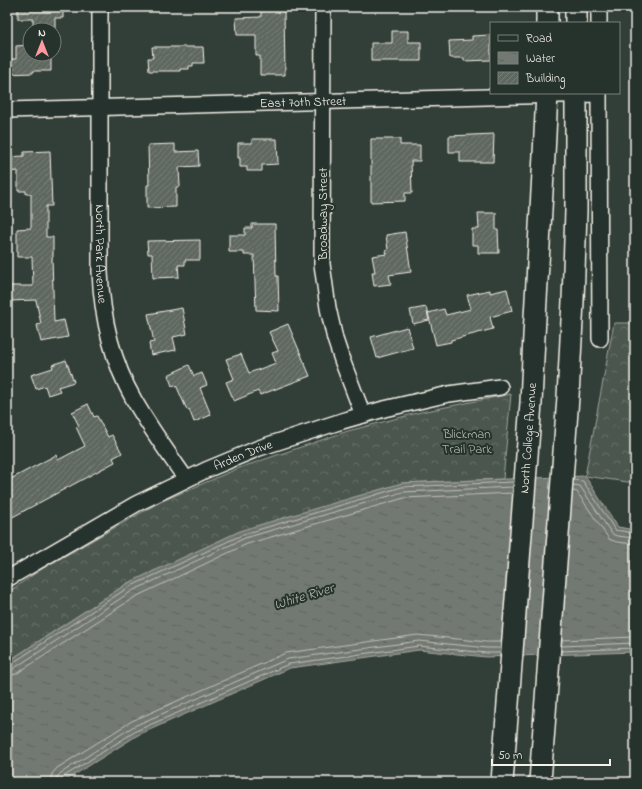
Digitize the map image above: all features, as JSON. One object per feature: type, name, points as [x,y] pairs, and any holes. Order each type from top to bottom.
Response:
[{"type":"main road","points":[[547,7],[547,22]]},
{"type":"main road","points":[[576,7],[576,22]]},
{"type":"main road","name":"North College Avenue","points":[[502,782],[531,403],[547,94]]},
{"type":"main road","points":[[540,782],[568,398],[575,253],[576,94]]},
{"type":"street","name":"North Park Avenue","points":[[100,7],[100,272],[102,301],[106,323],[111,344],[121,372],[134,400],[186,479]]},
{"type":"street","name":"Broadway Street","points":[[323,7],[322,264],[328,308],[337,346],[363,415]]},
{"type":"street","points":[[599,22],[600,7]]},
{"type":"street","name":"East 70th Street","points":[[7,110],[547,94],[599,94]]},
{"type":"street","points":[[599,94],[600,339]]},
{"type":"street","name":"Arden Drive","points":[[7,579],[130,507],[186,479],[259,448],[363,415],[449,394],[500,387]]},
{"type":"green space","points":[[614,323],[635,323],[635,483],[585,476]]},
{"type":"green space","name":"Blickman Trail Park","points":[[511,394],[503,479],[402,483],[128,583],[7,662],[7,593],[40,570],[160,502],[239,468],[348,431],[421,412]]},
{"type":"water","name":"White River","points":[[585,476],[618,527],[635,530],[635,652],[486,657],[419,650],[290,668],[138,735],[63,782],[7,782],[7,662],[128,583],[242,530],[402,483]]},
{"type":"building","points":[[18,7],[63,7],[63,18],[55,18],[55,22],[33,22],[33,19],[18,19]]},
{"type":"building","points":[[261,7],[284,7],[285,75],[260,75],[260,56],[256,56],[256,35],[237,35],[236,18],[261,17]]},
{"type":"building","points":[[392,31],[408,31],[408,42],[421,42],[421,61],[371,61],[371,43],[392,43]]},
{"type":"building","points":[[490,35],[490,60],[464,61],[464,58],[450,58],[449,41],[472,40],[472,36]]},
{"type":"building","points":[[16,46],[22,46],[22,62],[51,62],[51,71],[33,71],[33,73],[7,74],[7,59],[16,59]]},
{"type":"building","points":[[152,47],[203,47],[204,63],[193,63],[193,66],[189,66],[189,69],[180,69],[180,71],[149,71],[148,58],[153,58]]},
{"type":"building","points":[[494,134],[493,162],[460,162],[460,152],[449,152],[449,136]]},
{"type":"building","points":[[252,139],[277,139],[278,164],[262,165],[262,171],[247,171],[247,167],[240,167],[240,158],[238,158],[238,143],[252,143]]},
{"type":"building","points":[[371,139],[400,139],[400,145],[420,145],[420,161],[411,161],[412,193],[405,193],[405,201],[371,202]]},
{"type":"building","points":[[175,144],[175,152],[198,151],[199,166],[179,167],[180,187],[176,187],[176,207],[147,208],[147,185],[149,185],[148,145]]},
{"type":"building","points":[[50,151],[52,206],[46,206],[46,237],[53,237],[52,257],[54,322],[64,320],[68,337],[41,342],[37,325],[41,324],[36,300],[10,301],[9,286],[33,286],[32,257],[17,257],[17,229],[31,228],[31,194],[26,194],[26,191],[18,191],[18,171],[7,172],[7,157],[24,156],[24,152]]},
{"type":"building","points":[[478,213],[496,213],[496,230],[498,230],[499,253],[478,253],[478,245],[472,245],[472,229],[479,229]]},
{"type":"building","points":[[252,224],[275,224],[276,276],[278,276],[279,311],[256,310],[254,255],[244,255],[244,252],[229,252],[229,235],[245,235],[245,228],[252,228]]},
{"type":"building","points":[[405,232],[411,272],[389,275],[391,284],[374,286],[372,272],[375,272],[372,256],[387,254],[386,251],[388,250],[386,235]]},
{"type":"building","points":[[200,240],[200,260],[185,260],[185,265],[178,265],[179,277],[153,278],[152,254],[148,254],[147,241]]},
{"type":"building","points":[[507,289],[512,311],[490,317],[493,329],[436,345],[428,313],[444,309],[446,315],[471,309],[467,295],[490,290],[490,293]]},
{"type":"building","points":[[426,307],[429,320],[413,324],[410,310]]},
{"type":"building","points":[[182,308],[187,334],[173,337],[176,350],[151,355],[149,343],[154,342],[148,314]]},
{"type":"building","points":[[288,324],[310,376],[260,395],[258,391],[234,401],[226,382],[234,379],[226,359],[241,354],[249,373],[276,363],[272,353],[278,351],[269,332]]},
{"type":"building","points":[[407,327],[413,348],[377,358],[371,337]]},
{"type":"building","points":[[66,360],[74,382],[58,387],[60,391],[48,395],[45,386],[36,389],[31,375],[53,368],[52,365]]},
{"type":"building","points":[[189,365],[194,376],[202,373],[207,385],[200,388],[211,415],[194,422],[176,385],[172,386],[168,375]]},
{"type":"building","points":[[88,404],[94,417],[97,416],[108,437],[112,435],[122,453],[113,458],[115,462],[7,520],[7,481],[56,455],[58,460],[85,446],[76,427],[79,426],[72,412]]}]
